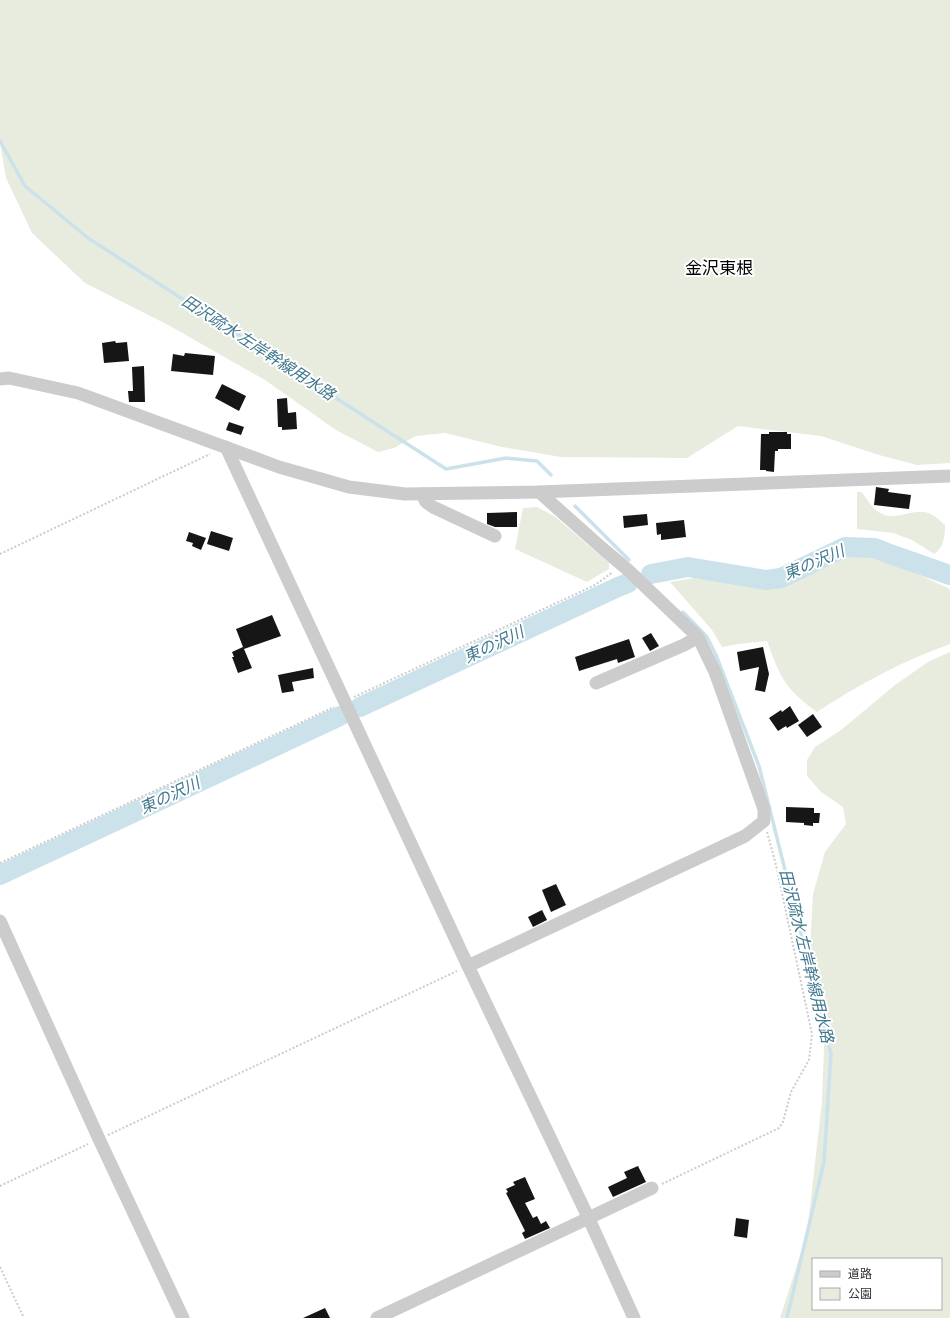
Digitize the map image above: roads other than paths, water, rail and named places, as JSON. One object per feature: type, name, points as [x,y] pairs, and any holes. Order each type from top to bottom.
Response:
[{"type":"street","points":[[0,379],[9,378],[78,393],[279,467],[350,487],[405,494],[539,492],[950,476]]},
{"type":"street","points":[[226,447],[344,702],[589,1219],[634,1318]]},
{"type":"street","points":[[468,966],[746,836],[764,821],[764,809],[716,672],[698,637],[622,565],[539,492]]},
{"type":"street","points":[[422,494],[426,502],[432,507],[494,536]]},
{"type":"street","points":[[596,683],[684,645],[698,637]]},
{"type":"street","points":[[0,921],[99,1139],[183,1318]]},
{"type":"street","points":[[378,1318],[652,1188]]},
{"type":"waterway","name":"田沢疏水 左岸幹線用水路","points":[[0,141],[25,186],[88,238],[446,469],[506,458],[537,461],[551,475]]},
{"type":"waterway","name":"田沢疏水 左岸幹線用水路","points":[[575,506],[629,560]]},
{"type":"waterway","name":"東の沢川","points":[[651,574],[688,567],[766,580],[781,578],[845,547],[875,548],[950,575]]},
{"type":"waterway","name":"東の沢川","points":[[360,707],[628,583]]},
{"type":"waterway","name":"田沢疏水 左岸幹線用水路","points":[[683,612],[707,637],[716,655],[759,766],[831,1054],[824,1162],[787,1318]]},
{"type":"waterway","name":"東の沢川","points":[[0,875],[340,716]]},
{"type":"district","name":"金沢東根","points":[[719,268]]}]
